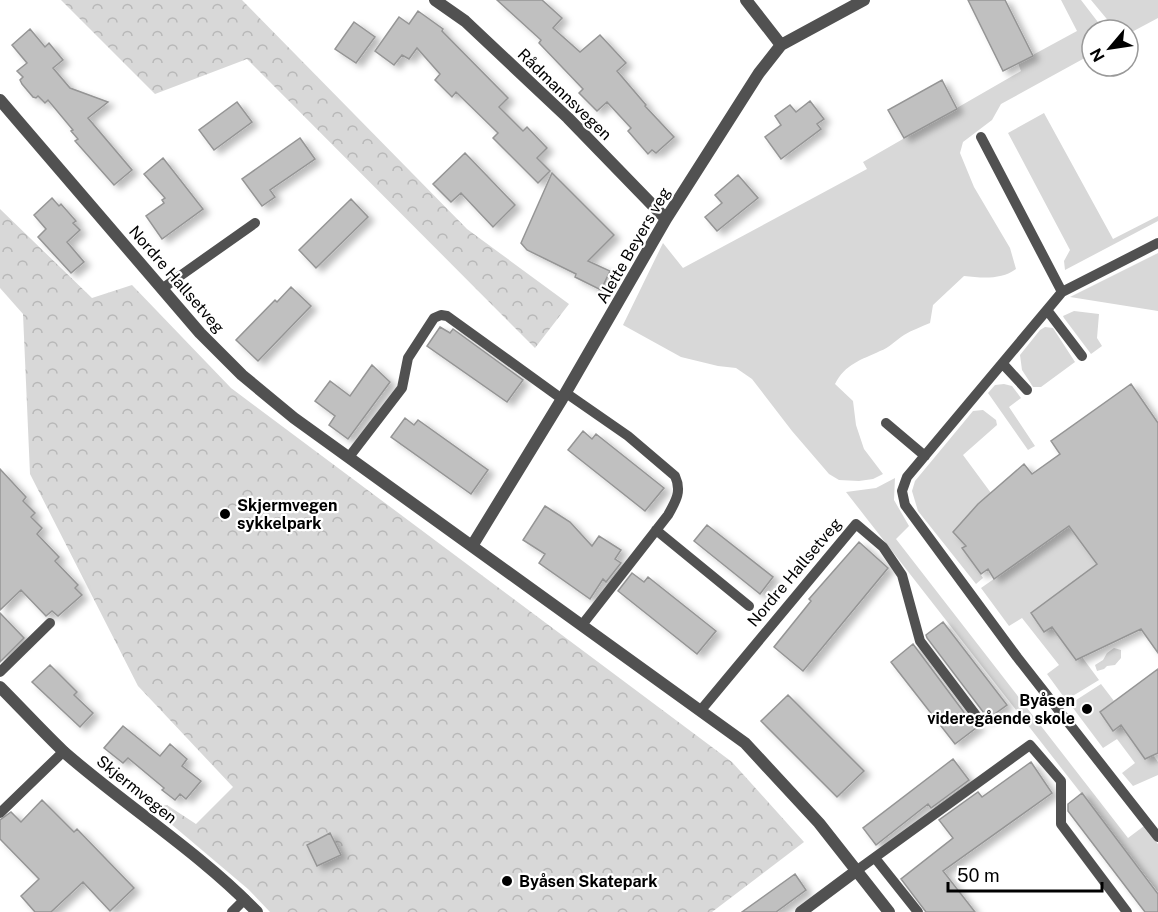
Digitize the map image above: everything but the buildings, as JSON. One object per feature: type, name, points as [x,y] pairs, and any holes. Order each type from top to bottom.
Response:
[{"type":"street","name":"Rådmannsvegen","points":[[435,0],[465,21],[568,118],[666,219]]},
{"type":"street","points":[[746,0],[781,45]]},
{"type":"street","name":"Alette Beyers veg","points":[[472,546],[564,396],[666,219],[759,73],[781,45],[864,0]]},
{"type":"street","name":"Nordre Hallsetveg","points":[[0,100],[200,333],[242,375],[294,418],[745,743],[819,823],[889,912]]},
{"type":"street","name":"Skjermvegen","points":[[0,687],[64,751],[179,843],[257,912]]},
{"type":"street","points":[[801,912],[856,871]]},
{"type":"lane","points":[[981,137],[1062,292]]},
{"type":"lane","points":[[163,288],[255,223]]},
{"type":"lane","points":[[1158,243],[1062,292],[907,477],[902,491],[905,505],[1017,657],[1158,837]]},
{"type":"lane","points":[[1047,310],[1082,356]]},
{"type":"lane","points":[[349,457],[402,388],[408,358],[434,318],[441,315],[447,316],[564,396],[628,436],[675,476],[679,484],[677,499],[657,530],[582,625]]},
{"type":"lane","points":[[1003,364],[1027,390]]},
{"type":"lane","points":[[886,423],[925,456]]},
{"type":"lane","name":"Nordre Hallsetveg","points":[[701,710],[856,524],[883,547],[902,575],[920,641],[978,718]]},
{"type":"lane","points":[[657,530],[749,606]]},
{"type":"lane","points":[[0,672],[50,623]]},
{"type":"lane","points":[[856,871],[1030,745],[1061,781],[1061,824],[1127,912]]},
{"type":"lane","points":[[0,813],[64,751]]},
{"type":"lane","points":[[875,858],[918,912]]},
{"type":"lane","points":[[232,912],[245,899]]},
{"type":"green space","points":[[61,0],[242,0],[467,229],[569,304],[535,348],[247,59],[155,94]]},
{"type":"green space","points":[[1061,0],[1081,0],[1095,18],[1080,18],[1080,61],[1001,104],[992,120],[963,142],[960,153],[974,187],[1010,248],[1016,269],[998,277],[964,276],[933,305],[930,323],[907,333],[886,348],[854,363],[835,384],[853,401],[856,425],[864,449],[883,474],[873,479],[859,481],[839,480],[829,474],[752,379],[736,368],[681,357],[623,325],[663,243],[683,268],[867,169],[863,162],[1021,71],[1018,63],[1077,31]]},
{"type":"green space","points":[[1091,0],[1158,0],[1158,18],[1140,28],[1140,18],[1106,18]]},
{"type":"green space","points":[[1044,113],[1113,239],[1158,216],[1158,221],[1065,270],[1064,261],[1070,250],[1008,133]]},
{"type":"green space","points":[[0,209],[92,298],[132,285],[231,388],[732,762],[804,842],[712,912],[270,912],[248,889],[151,807],[167,805],[196,824],[233,787],[138,686],[30,474],[23,314],[0,288]]},
{"type":"green space","points":[[1158,253],[1158,311],[1070,297]]},
{"type":"green space","points":[[1074,311],[1099,314],[1097,338],[1102,346],[1091,354],[1063,316]]},
{"type":"green space","points":[[1045,327],[1053,328],[1075,362],[1041,387],[1033,387],[1022,370],[1020,355]]},
{"type":"green space","points":[[995,385],[1012,386],[1021,398],[1009,407],[1035,446],[1028,450],[988,393]]},
{"type":"green space","points":[[983,410],[996,420],[997,425],[963,455],[991,493],[953,532],[966,546],[963,548],[983,578],[976,584],[918,511],[912,491],[915,481],[973,411]]},
{"type":"green space","points":[[895,478],[894,500],[909,526],[896,539],[1128,838],[1144,826],[1158,844],[1158,892],[846,492],[876,488]]},
{"type":"green space","points":[[1069,526],[1097,564],[1031,613],[1044,632],[1053,627],[1075,660],[1082,657],[1099,680],[1066,700],[1047,674],[1059,665],[1022,618],[1009,626],[981,588]]},
{"type":"green space","points":[[1114,648],[1121,650],[1121,658],[1115,665],[1097,671],[1095,665]]},
{"type":"green space","points":[[1101,684],[1114,701],[1100,712],[1113,731],[1121,725],[1145,759],[1153,755],[1158,762],[1158,775],[1133,786],[1122,773],[1135,763],[1117,739],[1103,748],[1070,704]]},
{"type":"place","name":"Skjermvegen sykkelpark","points":[[225,514]]},
{"type":"place","name":"Byåsen videregående skole","points":[[1087,709]]},
{"type":"place","name":"Byåsen Skatepark","points":[[507,881]]}]
